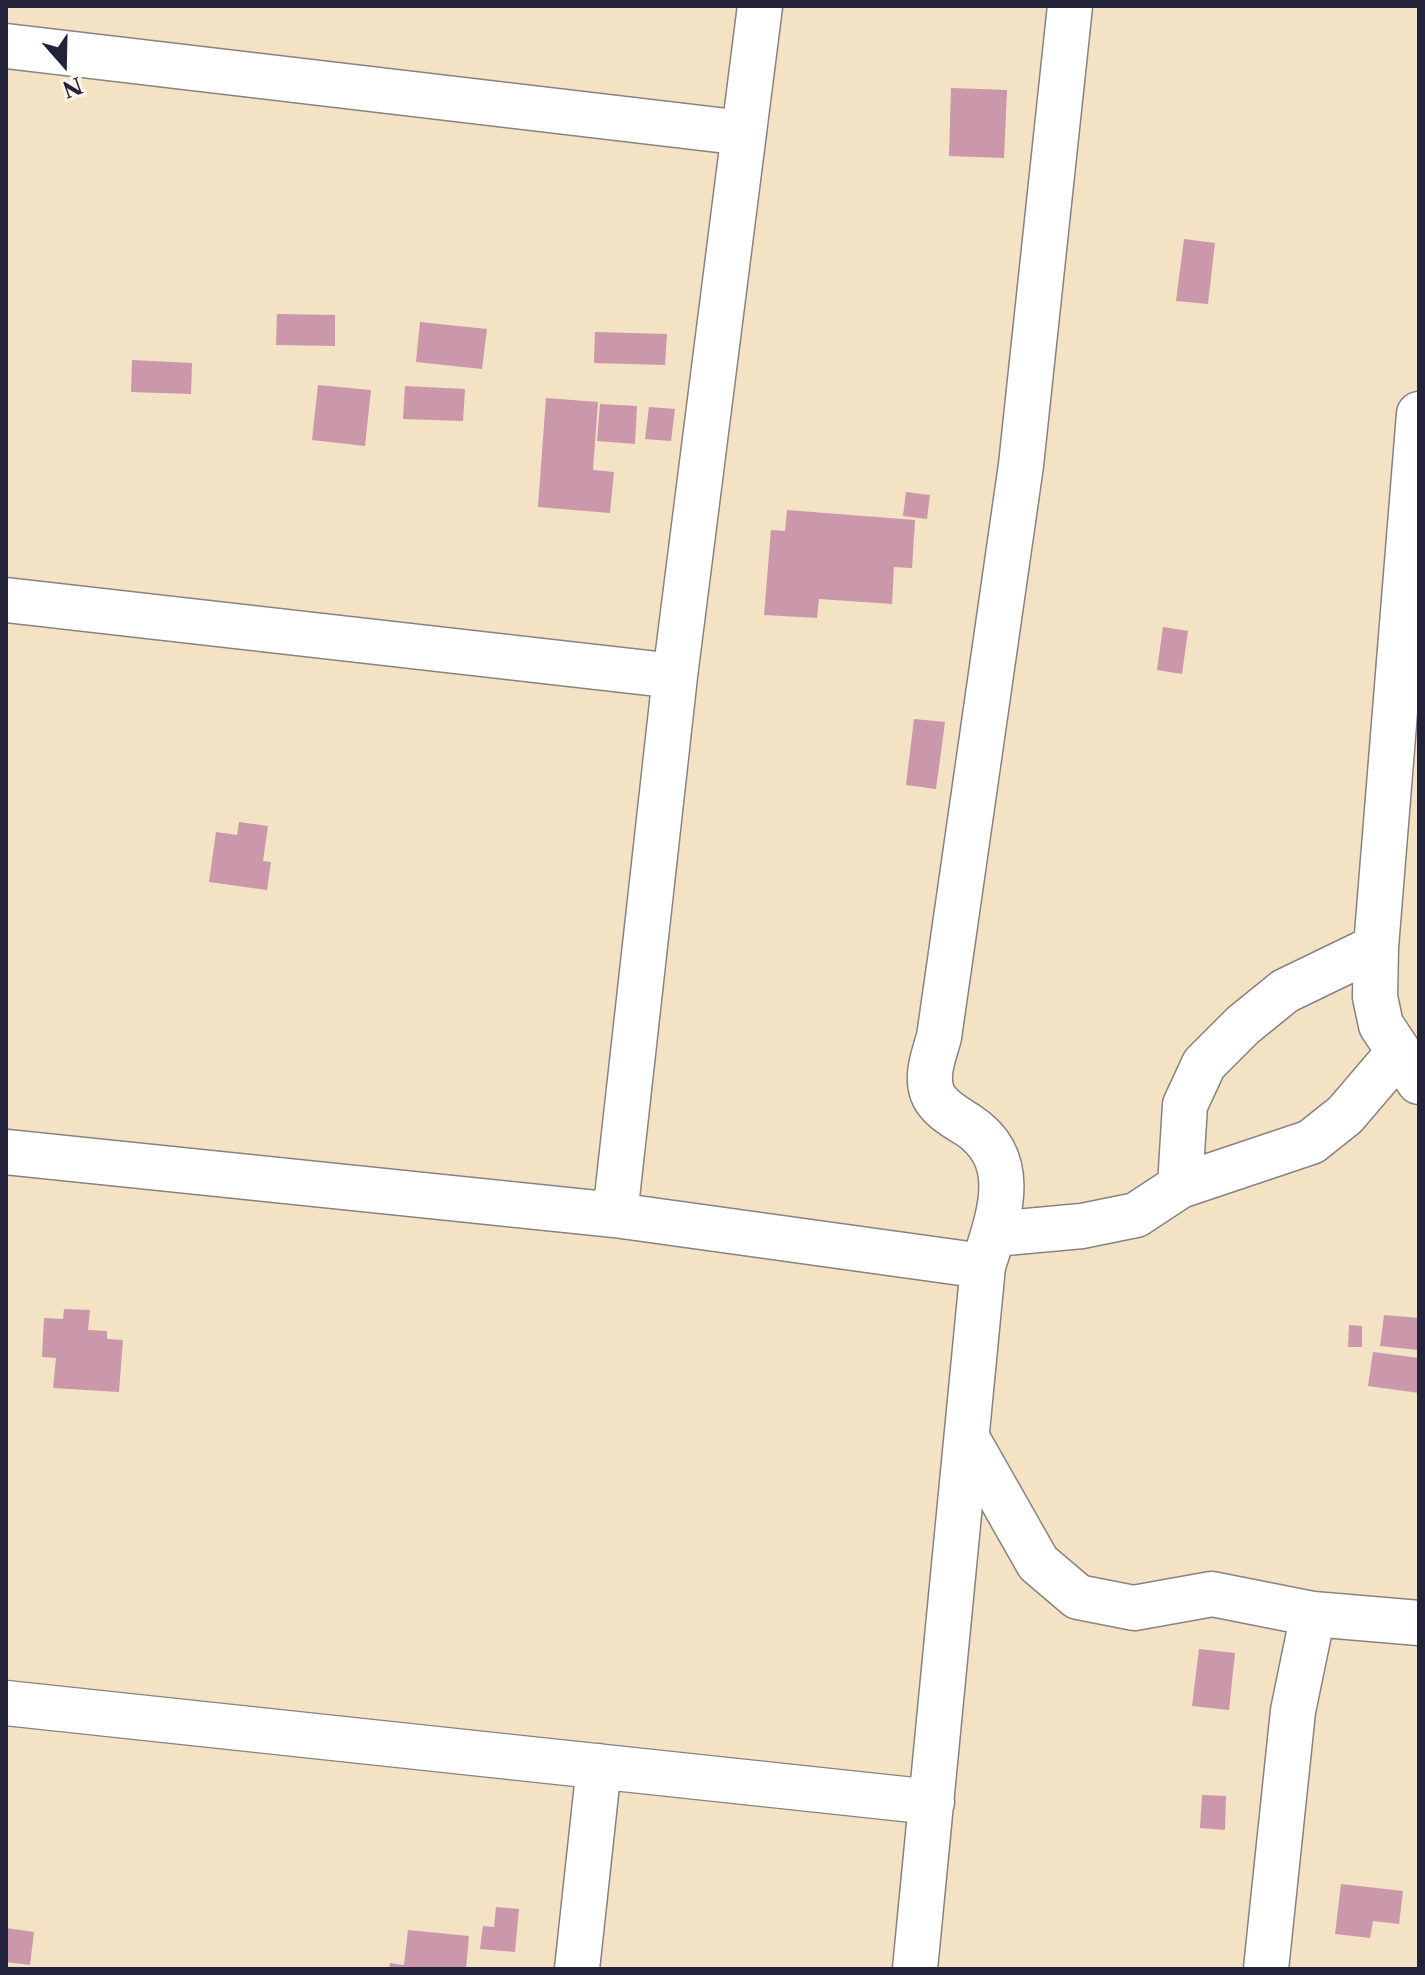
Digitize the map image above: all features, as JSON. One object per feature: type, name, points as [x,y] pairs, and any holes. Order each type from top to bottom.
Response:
[{"type":"street","points":[[615,1215],[675,676],[760,6]]},
{"type":"street","points":[[915,1969],[988,1250],[1002,1198],[1001,1173],[995,1153],[982,1135],[949,1113],[933,1096],[929,1078],[939,1037],[1021,465],[1070,6]]},
{"type":"street","points":[[6,46],[744,133]]},
{"type":"street","points":[[6,1152],[988,1250],[1136,1215],[1180,1186],[1311,1142],[1408,1068],[1381,1025],[1375,997],[1376,947],[1419,414]]},
{"type":"street","points":[[6,600],[675,676]]},
{"type":"street","points":[[1180,1186],[1185,1105],[1204,1064],[1243,1025],[1285,991],[1376,947]]},
{"type":"street","points":[[967,1438],[1038,1563],[1078,1597],[1134,1608],[1212,1594],[1313,1614],[1419,1623]]},
{"type":"street","points":[[1266,1969],[1293,1711],[1313,1614]]},
{"type":"street","points":[[6,1703],[932,1802]]},
{"type":"street","points":[[577,1969],[599,1766]]},
{"type":"building","points":[[951,88],[1007,90],[1004,158],[949,156]]},
{"type":"building","points":[[1184,239],[1215,243],[1208,304],[1176,301]]},
{"type":"building","points":[[277,314],[335,315],[335,346],[276,345]]},
{"type":"building","points":[[420,322],[487,329],[482,369],[416,362]]},
{"type":"building","points":[[595,332],[667,334],[665,365],[594,363]]},
{"type":"building","points":[[132,360],[192,363],[191,394],[131,392]]},
{"type":"building","points":[[318,385],[371,390],[365,446],[312,440]]},
{"type":"building","points":[[405,386],[465,389],[463,421],[403,419]]},
{"type":"building","points":[[546,398],[598,402],[593,470],[614,472],[610,513],[538,507]]},
{"type":"building","points":[[600,404],[637,406],[635,444],[597,441]]},
{"type":"building","points":[[649,407],[675,409],[671,441],[645,439]]},
{"type":"building","points":[[906,492],[930,495],[927,519],[903,516]]},
{"type":"building","points":[[787,510],[915,520],[912,568],[894,567],[892,604],[819,599],[817,618],[764,615],[771,530],[785,531]]},
{"type":"building","points":[[1163,627],[1188,631],[1182,674],[1157,670]]},
{"type":"building","points":[[914,719],[945,722],[936,789],[906,785]]},
{"type":"building","points":[[239,822],[268,826],[263,861],[271,862],[267,890],[209,882],[216,832],[237,835]]},
{"type":"building","points":[[64,1309],[90,1310],[88,1330],[107,1331],[107,1339],[123,1340],[119,1392],[53,1388],[56,1358],[42,1357],[44,1318],[63,1319]]},
{"type":"building","points":[[1384,1315],[1419,1318],[1419,1350],[1380,1346]]},
{"type":"building","points":[[1349,1325],[1362,1326],[1362,1347],[1348,1347]]},
{"type":"building","points":[[1373,1352],[1419,1358],[1419,1393],[1368,1386]]},
{"type":"building","points":[[1199,1649],[1235,1653],[1229,1710],[1192,1706]]},
{"type":"building","points":[[1202,1795],[1226,1796],[1225,1830],[1200,1828]]},
{"type":"building","points":[[1341,1884],[1403,1891],[1399,1924],[1373,1921],[1370,1938],[1335,1934]]},
{"type":"building","points":[[496,1907],[519,1909],[515,1952],[480,1949],[483,1926],[494,1927]]},
{"type":"building","points":[[6,1928],[34,1932],[30,1965],[6,1962]]},
{"type":"building","points":[[408,1930],[469,1936],[466,1969],[389,1969],[390,1963],[404,1965]]}]
